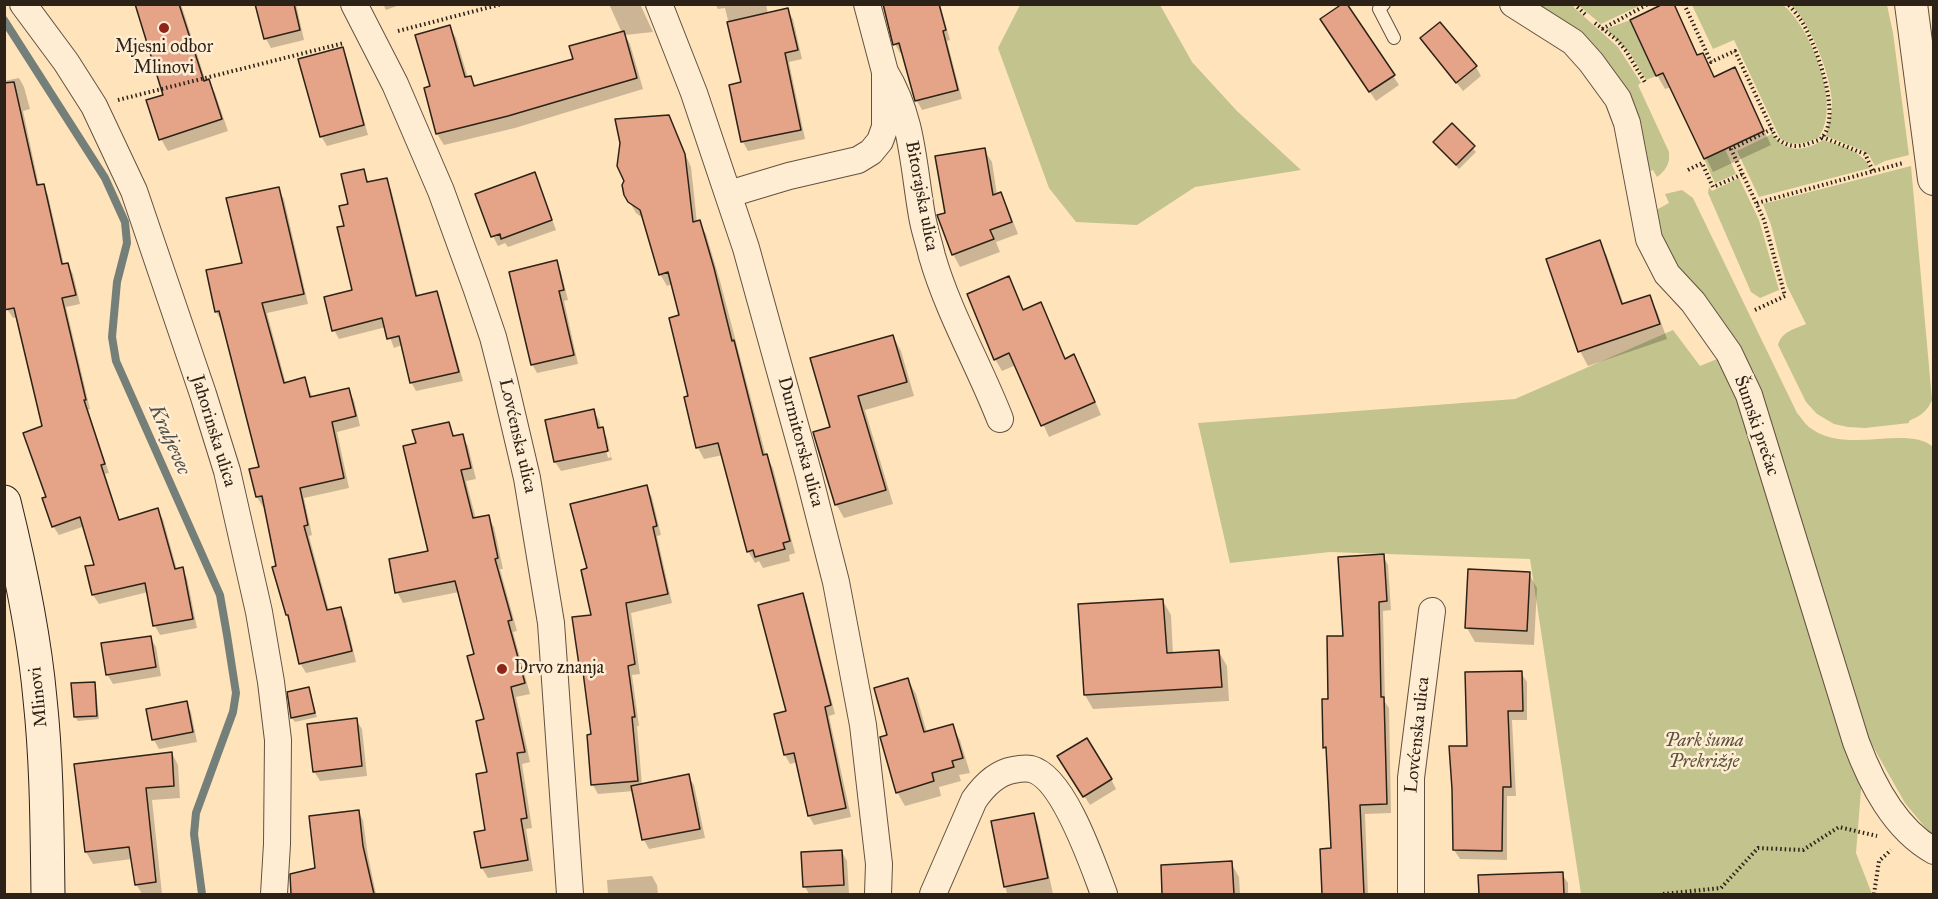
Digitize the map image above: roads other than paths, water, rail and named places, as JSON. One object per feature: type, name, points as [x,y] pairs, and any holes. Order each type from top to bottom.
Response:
[{"type":"main road","name":"Mlinovi","points":[[4,502],[31,627],[40,698],[48,894]]},
{"type":"street","name":"Jahorinska ulica","points":[[23,4],[66,62],[94,106],[134,190],[228,471],[259,612],[278,740],[278,820],[274,894]]},
{"type":"street","name":"Lovćenska ulica","points":[[354,4],[395,84],[437,181],[476,287],[504,380],[527,478],[549,613],[570,894]]},
{"type":"street","name":"Durmitorska ulica","points":[[659,4],[676,44],[729,194],[760,296],[836,582],[864,736],[879,864],[878,894]]},
{"type":"street","name":"Bitorajska ulica","points":[[729,194],[789,176],[844,165],[871,152],[880,141],[885,127],[885,72],[867,4]]},
{"type":"street","name":"Šumski prečac","points":[[1513,4],[1573,42],[1618,99],[1627,123],[1649,239],[1667,274],[1693,302],[1728,353],[1749,395],[1856,742],[1870,778],[1912,834],[1934,851]]},
{"type":"street","points":[[1911,4],[1922,170]]},
{"type":"street","name":"Bitorajska ulica","points":[[885,72],[897,92],[905,115],[922,218],[941,287],[1000,419]]},
{"type":"street","name":"Lovćenska ulica","points":[[1411,894],[1411,778],[1432,611]]},
{"type":"street","points":[[933,894],[981,789],[1008,771],[1031,769],[1042,774],[1055,787],[1085,844],[1104,894]]},
{"type":"lane","points":[[1384,4],[1379,9],[1394,38]]},
{"type":"waterway","name":"Kraljevec","points":[[4,20],[105,178],[125,222],[127,243],[117,282],[112,337],[116,361],[220,595],[236,693],[233,712],[196,813],[194,834],[202,894]]},
{"type":"place","name":"Mjesni odbor Mlinovi","points":[[164,28]]},
{"type":"place","name":"Drvo znanja","points":[[502,669]]},
{"type":"park label","name":"Park šuma Prekrižje","points":[[1704,752]]}]
